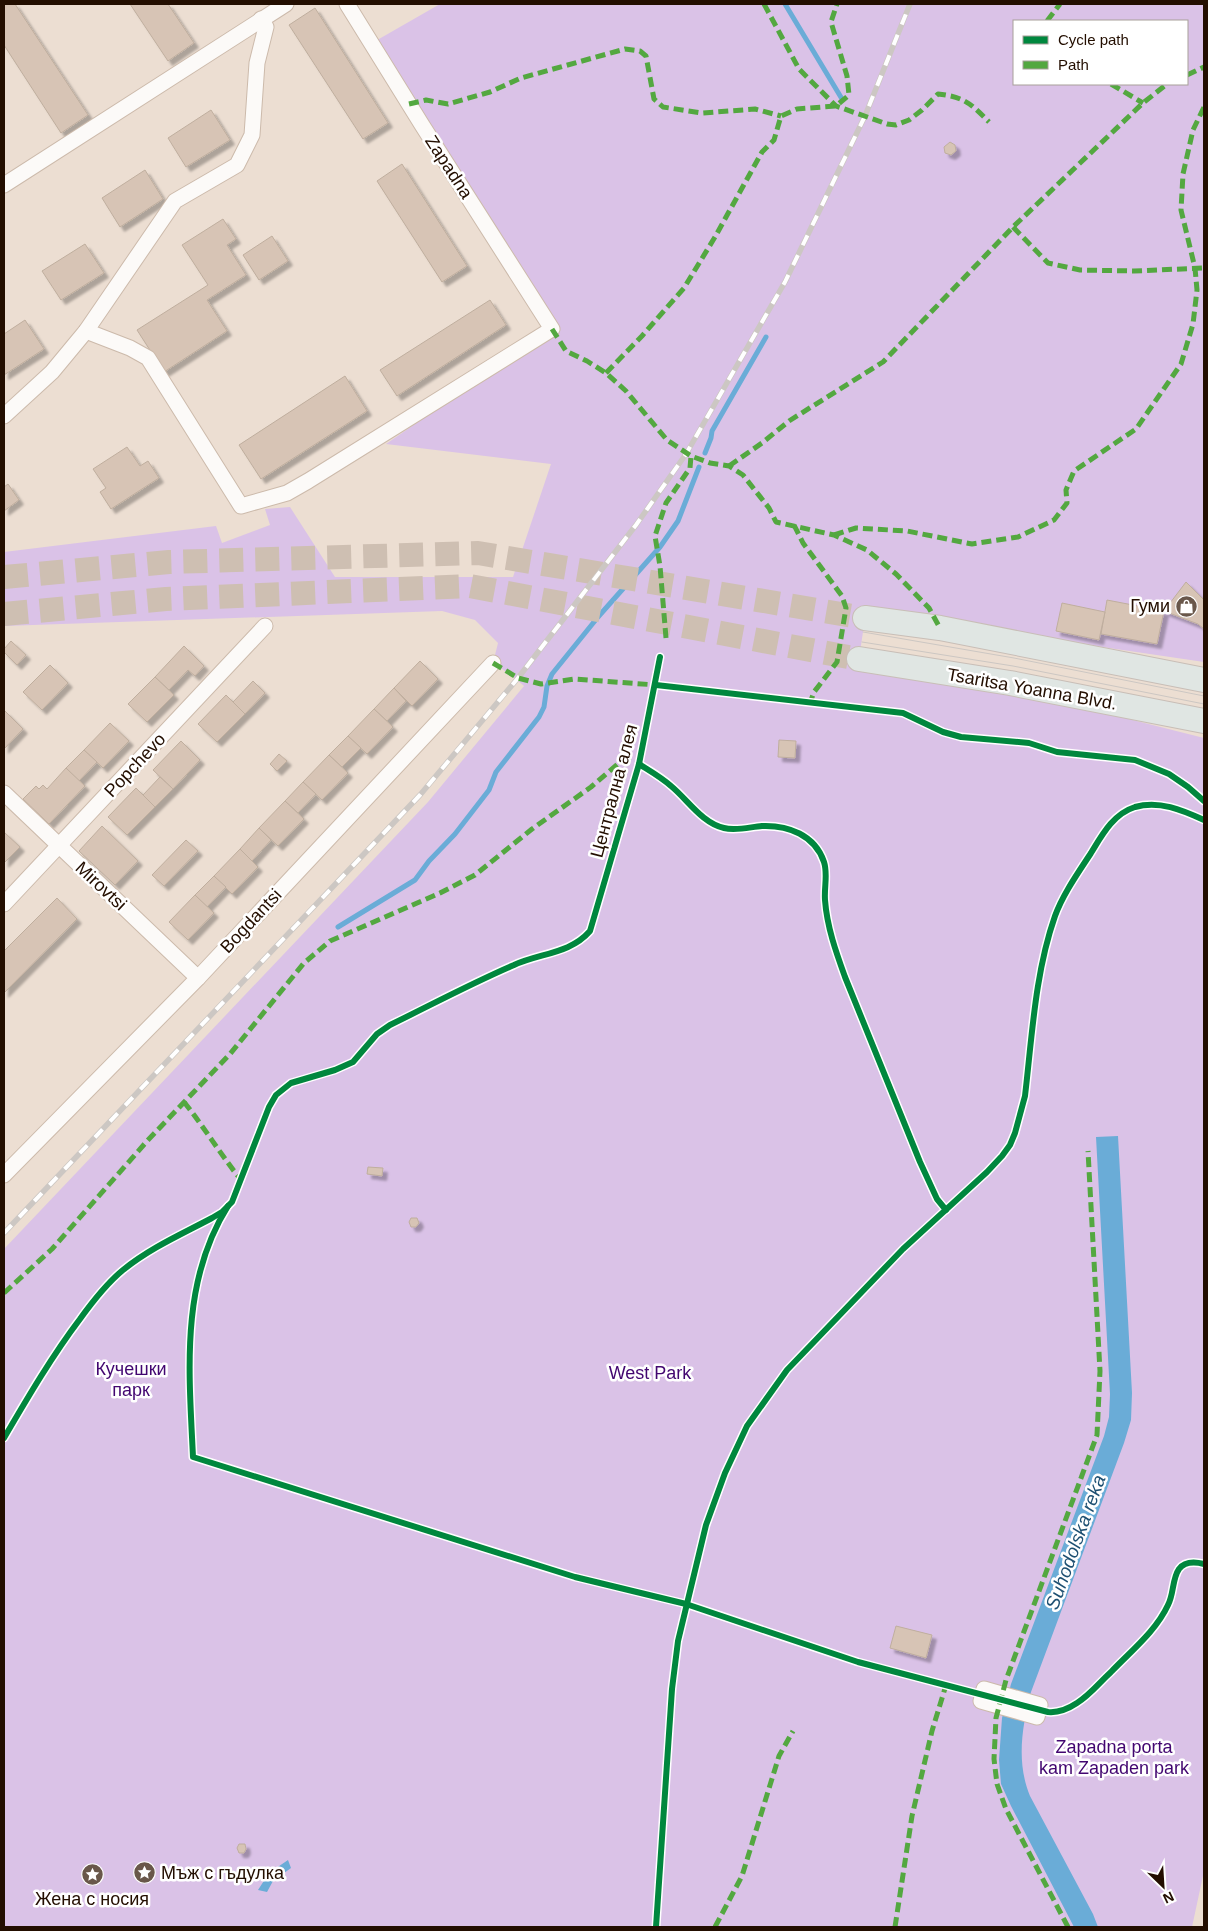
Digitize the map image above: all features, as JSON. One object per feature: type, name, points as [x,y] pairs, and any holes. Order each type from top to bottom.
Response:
[{"type":"main road","points":[[866,618],[940,628],[1204,680]]},
{"type":"main road","name":"Tsaritsa Yoanna Blvd.","points":[[859,659],[1010,683],[1204,721]]},
{"type":"street","points":[[4,185],[286,4]]},
{"type":"street","name":"Zapadna","points":[[86,331],[130,348],[148,358],[241,506],[287,493],[552,329],[347,4]]},
{"type":"street","points":[[4,416],[52,372],[86,331],[175,201],[237,164],[252,135],[257,63],[266,27],[262,19]]},
{"type":"street","name":"Popchevo","points":[[4,904],[265,626]]},
{"type":"street","name":"Bogdantsi","points":[[4,1175],[198,978],[493,663]]},
{"type":"street","name":"Mirovtsi","points":[[4,793],[198,978]]},
{"type":"green space","name":"West Park","points":[[440,4],[1204,4],[1204,662],[866,612],[858,665],[1089,709],[1204,738],[1204,1871],[1192,1927],[4,1927],[4,1249],[428,802],[524,686],[493,663],[498,643],[475,620],[442,611],[4,626],[4,552],[216,526],[222,543],[270,525],[265,509],[290,507],[335,577],[513,577],[551,464],[386,444],[552,330],[372,43]]},
{"type":"water","name":"Suhodolska reka","points":[[1118,1136],[1132,1393],[1131,1420],[1031,1692],[1022,1744],[1023,1770],[1030,1796],[1093,1914],[1098,1927],[1074,1927],[1001,1784],[999,1760],[1002,1718],[1011,1684],[1104,1436],[1109,1417],[1110,1394],[1096,1137]]},
{"type":"water","points":[[288,1860],[291,1868],[273,1881],[267,1892],[258,1890],[269,1873]]},
{"type":"building","points":[[4,4],[15,4],[88,115],[61,133],[4,45]]},
{"type":"building","points":[[130,4],[168,4],[194,43],[168,61]]},
{"type":"building","points":[[315,8],[388,123],[363,139],[289,25]]},
{"type":"building","points":[[211,110],[230,140],[186,167],[168,138]]},
{"type":"building","points":[[950,142],[955,145],[956,151],[951,155],[945,153],[944,147]]},
{"type":"building","points":[[402,164],[467,266],[442,282],[377,181]]},
{"type":"building","points":[[145,170],[163,199],[120,227],[102,198]]},
{"type":"building","points":[[223,219],[236,239],[227,245],[246,275],[207,300],[227,331],[164,372],[137,330],[208,285],[182,245]]},
{"type":"building","points":[[272,236],[288,261],[259,280],[243,255]]},
{"type":"building","points":[[85,244],[104,273],[61,300],[42,271]]},
{"type":"building","points":[[490,300],[506,325],[397,396],[380,370]]},
{"type":"building","points":[[25,320],[44,349],[4,375],[4,334]]},
{"type":"building","points":[[345,376],[367,411],[261,479],[239,445]]},
{"type":"building","points":[[127,447],[140,466],[148,461],[159,478],[111,509],[100,492],[106,488],[93,469]]},
{"type":"building","points":[[8,484],[19,500],[4,511],[4,487]]},
{"type":"building","name":"Гуми","points":[[1186,582],[1204,600],[1204,629],[1198,624],[1164,611]]},
{"type":"building","points":[[1107,600],[1164,611],[1157,644],[1101,634]]},
{"type":"building","points":[[1062,603],[1105,612],[1099,640],[1056,631]]},
{"type":"building","points":[[11,641],[26,655],[17,665],[4,652],[4,649]]},
{"type":"building","points":[[184,646],[204,666],[195,676],[188,670],[169,690],[155,677]]},
{"type":"building","points":[[420,661],[438,679],[412,706],[394,688]]},
{"type":"building","points":[[50,665],[68,683],[42,710],[23,692]]},
{"type":"building","points":[[155,677],[174,695],[147,722],[128,704]]},
{"type":"building","points":[[253,681],[265,693],[245,714],[233,702]]},
{"type":"building","points":[[394,688],[406,701],[387,721],[374,709]]},
{"type":"building","points":[[226,695],[245,714],[217,742],[198,724]]},
{"type":"building","points":[[374,709],[393,727],[367,754],[348,736]]},
{"type":"building","points":[[4,712],[23,729],[4,749]]},
{"type":"building","points":[[110,723],[129,741],[103,768],[84,750]]},
{"type":"building","points":[[348,736],[361,748],[342,767],[329,755]]},
{"type":"building","points":[[779,740],[796,741],[795,758],[778,757]]},
{"type":"building","points":[[181,741],[200,760],[173,789],[153,770]]},
{"type":"building","points":[[84,750],[97,762],[79,781],[66,768]]},
{"type":"building","points":[[279,754],[287,761],[277,771],[270,764]]},
{"type":"building","points":[[329,755],[348,773],[322,800],[303,782]]},
{"type":"building","points":[[66,768],[85,786],[49,824],[23,799],[36,786],[39,789],[43,785],[47,789]]},
{"type":"building","points":[[160,777],[173,789],[155,807],[143,795]]},
{"type":"building","points":[[303,782],[316,794],[298,813],[285,801]]},
{"type":"building","points":[[136,788],[155,807],[127,835],[108,817]]},
{"type":"building","points":[[285,801],[304,819],[278,846],[259,828]]},
{"type":"building","points":[[102,826],[138,861],[115,885],[79,851]]},
{"type":"building","points":[[259,828],[271,840],[252,861],[240,849]]},
{"type":"building","points":[[4,832],[20,847],[4,863]]},
{"type":"building","points":[[186,840],[198,851],[164,886],[152,875]]},
{"type":"building","points":[[240,849],[258,867],[232,894],[214,876]]},
{"type":"building","points":[[214,876],[226,887],[207,907],[195,895]]},
{"type":"building","points":[[195,895],[214,913],[188,940],[169,922]]},
{"type":"building","points":[[57,898],[77,919],[4,993],[4,951]]},
{"type":"building","points":[[368,1167],[383,1168],[382,1176],[367,1174]]},
{"type":"building","points":[[411,1218],[417,1218],[419,1223],[416,1227],[411,1227],[409,1222]]},
{"type":"building","points":[[896,1626],[932,1635],[926,1658],[890,1648]]},
{"type":"building","points":[[239,1844],[245,1844],[246,1849],[244,1853],[239,1853],[237,1848]]},
{"type":"waterway","points":[[785,4],[842,99]]},
{"type":"waterway","points":[[705,453],[712,431],[766,337]]},
{"type":"waterway","points":[[338,927],[415,880],[429,861],[455,834],[489,790],[496,772],[539,717],[544,707],[547,686],[552,674],[598,617],[660,547],[678,521],[699,467]]},
{"type":"tunnel","points":[[4,577],[169,562],[478,553],[865,618]]},
{"type":"tunnel","points":[[4,614],[166,599],[470,586],[859,659]]},
{"type":"tram line","points":[[863,632],[1014,658],[1204,696]]},
{"type":"tram line","points":[[862,642],[1013,666],[1204,704]]},
{"type":"railway","points":[[4,1233],[420,795],[518,678],[636,525],[686,454],[785,282],[865,116],[910,4]]},
{"type":"marked path","points":[[764,4],[799,69],[836,106],[887,124],[896,125],[909,120],[938,94],[955,97],[967,102],[989,122]]},
{"type":"marked path","points":[[606,373],[642,336],[684,288],[715,237],[762,152],[774,140],[781,116],[797,109],[836,106],[849,95],[847,76],[831,22],[837,4]]},
{"type":"marked path","points":[[1048,20],[1060,4]]},
{"type":"marked path","points":[[409,104],[426,100],[448,104],[490,92],[521,78],[625,49],[640,51],[646,56],[654,99],[663,107],[702,113],[755,109],[781,116]]},
{"type":"marked path","points":[[1188,75],[1204,67]]},
{"type":"marked path","points":[[1113,85],[1143,103]]},
{"type":"marked path","points":[[729,466],[789,421],[883,362],[1013,227],[1143,103],[1166,85]]},
{"type":"marked path","points":[[834,535],[856,528],[907,531],[972,544],[1018,537],[1054,520],[1067,503],[1066,490],[1074,471],[1136,429],[1181,364],[1193,324],[1197,290],[1195,268],[1181,210],[1183,174],[1193,130],[1204,107]]},
{"type":"marked path","points":[[1013,227],[1048,263],[1080,270],[1134,271],[1204,268]]},
{"type":"marked path","points":[[552,329],[566,351],[606,373],[626,391],[667,440],[691,456],[710,463],[729,466],[743,475],[769,508],[776,522],[834,535],[867,550],[896,574],[929,608],[940,628]]},
{"type":"marked path","points":[[666,638],[660,566],[655,536],[666,503],[690,468],[691,456]]},
{"type":"marked path","points":[[794,525],[803,543],[842,596],[846,608],[837,662],[814,692],[810,703]]},
{"type":"marked path","points":[[493,663],[518,678],[541,684],[575,679],[656,685]]},
{"type":"marked path","points":[[4,1293],[52,1249],[148,1140],[230,1054],[304,963],[330,941],[440,893],[475,875],[532,829],[591,787],[620,762],[625,760],[639,764]]},
{"type":"marked path","points":[[184,1102],[241,1180]]},
{"type":"marked path","points":[[1068,1927],[1006,1809],[997,1784],[994,1759],[996,1718],[1006,1680],[1097,1435],[1100,1371],[1088,1151]]},
{"type":"marked path","points":[[895,1927],[912,1816],[932,1731],[946,1685]]},
{"type":"marked path","points":[[715,1927],[742,1876],[779,1756],[793,1731]]},
{"type":"cycle path","name":"Централна алея","points":[[4,1438],[60,1347],[111,1281],[144,1255],[222,1212],[232,1202],[269,1107],[276,1095],[291,1083],[335,1070],[353,1062],[377,1034],[390,1025],[514,965],[564,949],[582,939],[590,931],[639,764],[660,657]]},
{"type":"cycle path","points":[[656,685],[903,713],[943,732],[961,737],[1029,743],[1057,752],[1135,760],[1169,774],[1204,801]]},
{"type":"cycle path","name":"Централна алея","points":[[639,764],[667,783],[702,816],[716,825],[729,829],[762,826],[781,827],[807,838],[820,853],[826,871],[825,900],[828,920],[832,939],[845,977],[920,1162],[937,1199],[946,1210]]},
{"type":"cycle path","points":[[656,1927],[672,1689],[678,1641],[706,1525],[725,1473],[747,1426],[787,1370],[903,1249],[987,1172],[1010,1145],[1025,1096],[1035,1005],[1048,938],[1062,900],[1104,832],[1114,820],[1127,810],[1144,805],[1162,805],[1204,820]]},
{"type":"cycle path","points":[[228,1206],[213,1235],[202,1265],[195,1296],[190,1360],[193,1457],[575,1577],[686,1604],[858,1662],[1048,1712],[1067,1709],[1091,1692],[1157,1623],[1170,1601],[1175,1577],[1181,1566],[1187,1563],[1204,1564]]},
{"type":"place","name":"Гуми","points":[[1186,606]]},
{"type":"place","name":"Мъж с гъдулка","points":[[145,1873]]},
{"type":"place","name":"Жена с носия","points":[[92,1874]]},
{"type":"park label","name":"Кучешки парк","points":[[131,1379]]},
{"type":"park label","name":"Zapadna porta kam Zapaden park","points":[[1114,1757]]}]
